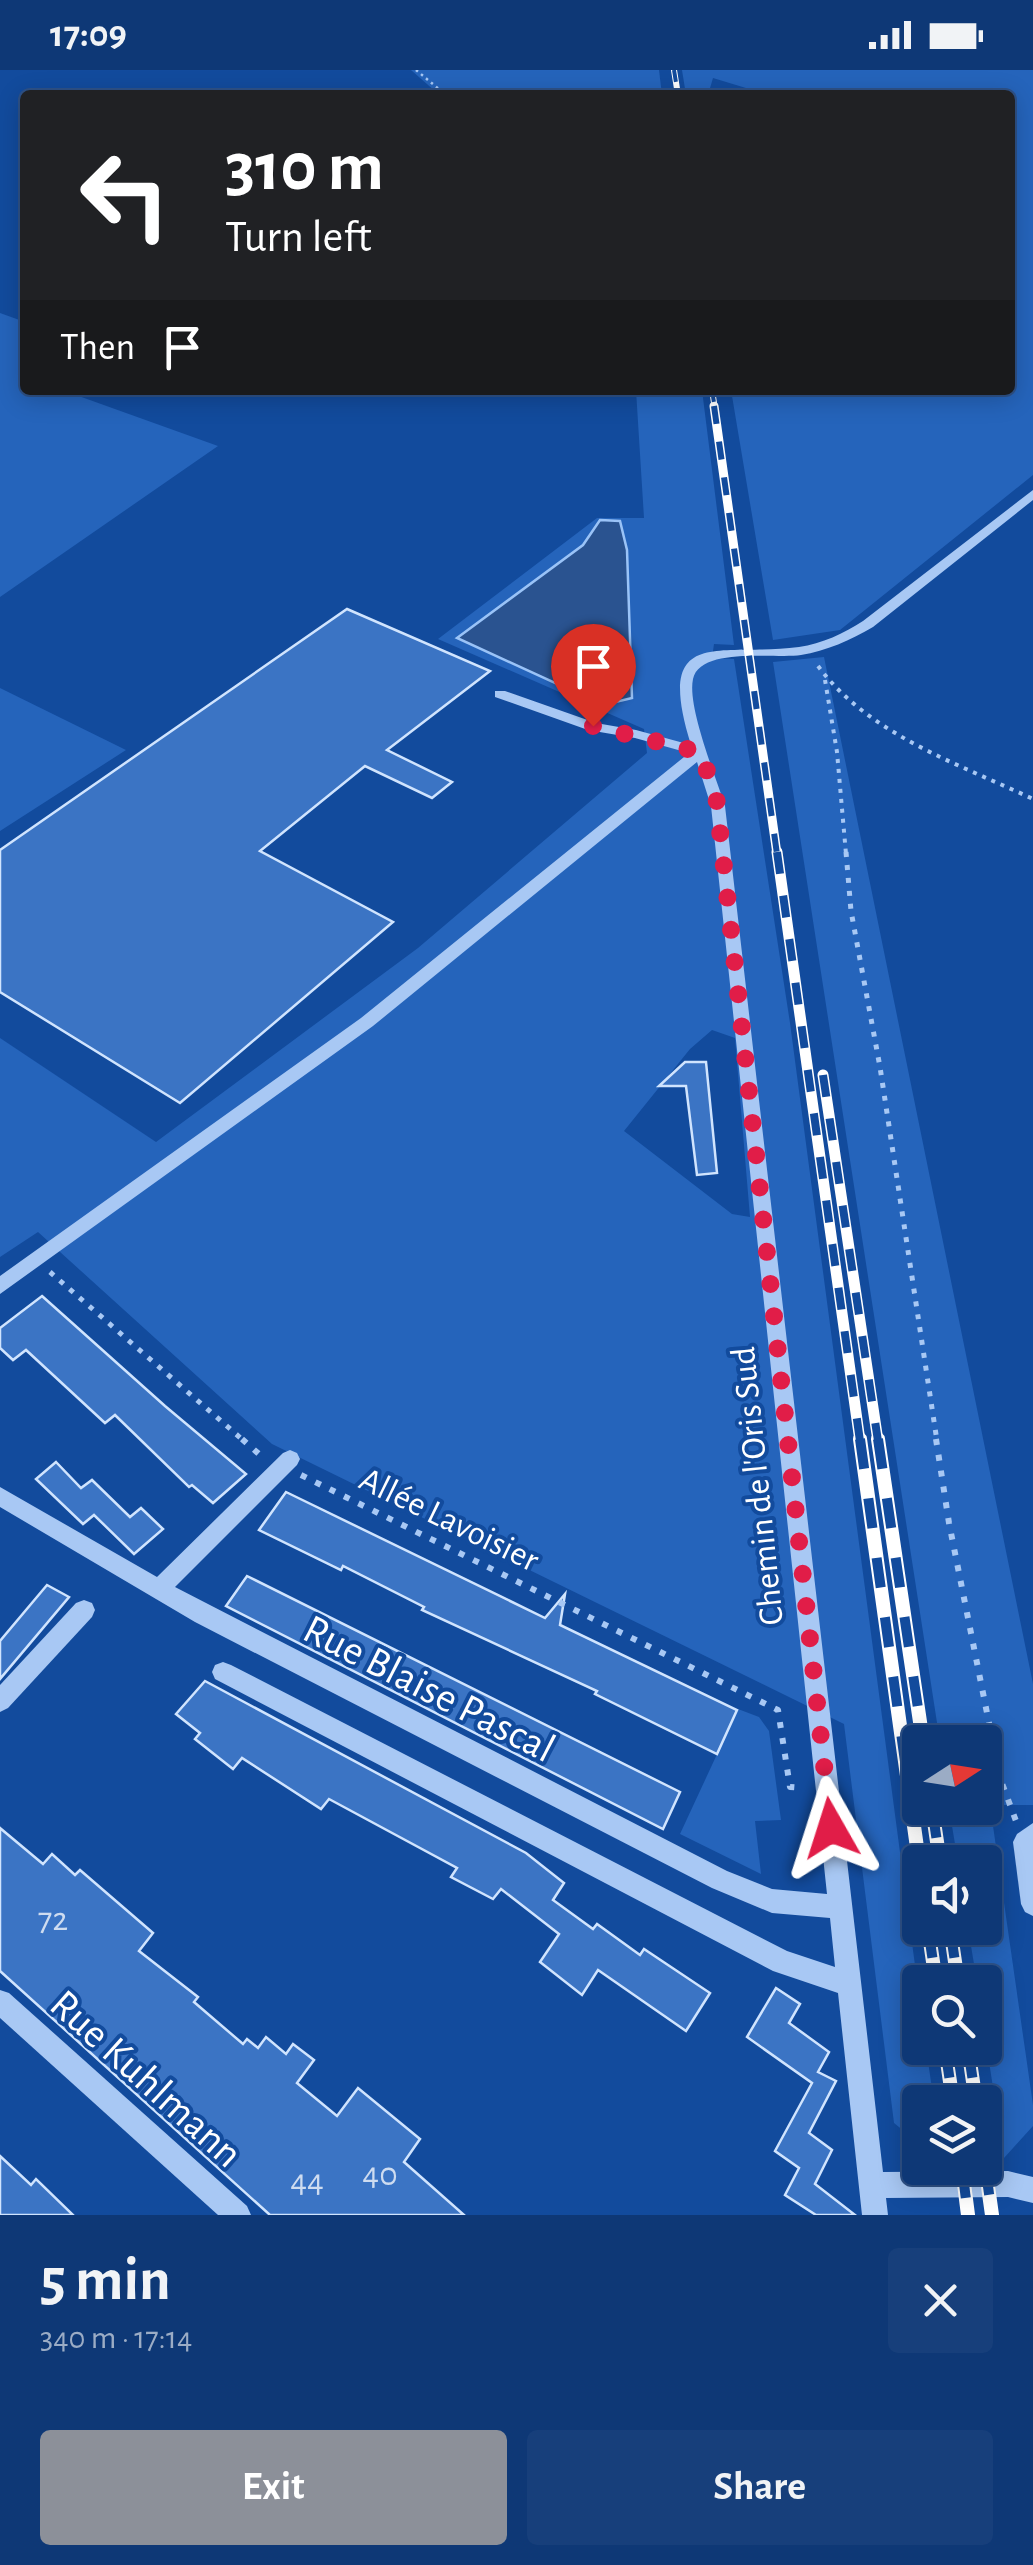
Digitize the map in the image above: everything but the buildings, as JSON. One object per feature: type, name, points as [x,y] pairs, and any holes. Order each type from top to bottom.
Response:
[{"type":"street","points":[[810,650],[868,624],[1033,494]]},
{"type":"street","name":"Chemin de l'Oris Sud","points":[[810,650],[721,653],[690,669],[685,681],[700,752],[718,806],[875,2215]]},
{"type":"street","points":[[500,694],[593,726],[700,752]]},
{"type":"street","points":[[0,1286],[368,1022],[700,752]]},
{"type":"street","points":[[158,1590],[287,1462]]},
{"type":"street","name":"Rue Blaise Pascal","points":[[0,1496],[158,1590],[720,1880],[772,1902],[840,1907]]},
{"type":"street","points":[[0,1701],[84,1610]]},
{"type":"street","points":[[224,1672],[782,1962],[849,1984]]},
{"type":"street","points":[[1029,1839],[1033,1904]]},
{"type":"street","name":"Rue Kuhlmann","points":[[0,2002],[238,2215]]},
{"type":"street","points":[[872,2185],[1008,2184],[1033,2190]]},
{"type":"path","points":[[416,70],[440,90]]},
{"type":"path","points":[[810,650],[826,680],[844,700],[1033,799]]},
{"type":"path","points":[[826,680],[837,752],[851,911],[880,1067],[949,1523],[1000,1778],[1029,1839]]},
{"type":"path","name":"Allée Lavoisier","points":[[36,1260],[252,1451],[287,1462],[778,1710],[790,1788],[826,1788]]},
{"type":"shaded area","points":[[411,70],[659,70],[661,90],[434,90]]},
{"type":"shaded area","points":[[682,70],[1033,70],[1033,475],[840,630],[773,640],[732,395],[1015,395],[1015,90],[753,90],[713,78],[709,90],[685,90]]},
{"type":"shaded area","points":[[0,313],[20,320],[20,395],[76,395],[218,446],[0,597]]},
{"type":"shaded area","points":[[636,395],[703,395],[734,645],[714,644],[712,658],[734,659],[790,1023],[902,1867],[902,1945],[912,1945],[915,1965],[902,1965],[902,2065],[929,2065],[931,2085],[902,2085],[902,2129],[894,2123],[844,1724],[272,1444],[38,1232],[0,1257],[0,1038],[156,1142],[418,948],[647,753],[644,729],[438,639],[597,518],[644,518]],"holes":[[[712,1030],[735,1038],[750,1217],[732,1214],[624,1131],[690,1049]]]},
{"type":"shaded area","points":[[600,520],[620,521],[627,550],[632,698],[603,705],[457,638],[583,545]]},
{"type":"shaded area","points":[[824,657],[1033,1684],[1033,1805],[1002,1805],[1002,1725],[937,1725],[773,662]]},
{"type":"shaded area","points":[[0,688],[126,750],[0,831]]},
{"type":"shaded area","points":[[738,1709],[759,1717],[769,1731],[781,1820],[755,1821],[761,1874],[680,1834]]},
{"type":"shaded area","points":[[952,1825],[993,1825],[996,1845],[955,1845]]},
{"type":"shaded area","points":[[1002,1889],[1033,2105],[1033,2126],[1004,2158],[1002,2085],[993,2085],[990,2065],[1002,2065],[1002,1965],[974,1965],[971,1945],[1002,1945]]},
{"type":"railway","points":[[674,70],[677,90]]},
{"type":"railway","points":[[713,395],[715,409]]},
{"type":"railway","points":[[714,406],[777,854]]},
{"type":"railway","points":[[777,852],[860,1441]]},
{"type":"railway","points":[[823,1075],[878,1441]]},
{"type":"railway","points":[[860,1439],[917,1845]]},
{"type":"railway","points":[[878,1439],[920,1725]]},
{"type":"railway","points":[[935,1825],[937,1845]]},
{"type":"railway","points":[[931,1945],[933,1965]]},
{"type":"railway","points":[[953,1945],[955,1965]]},
{"type":"railway","points":[[948,2065],[950,2085]]},
{"type":"railway","points":[[971,2065],[973,2085]]},
{"type":"railway","points":[[964,2185],[968,2215]]},
{"type":"railway","points":[[988,2185],[992,2215]]},
{"type":"route","points":[[593,726],[700,752],[716,795],[831,1828]]}]
